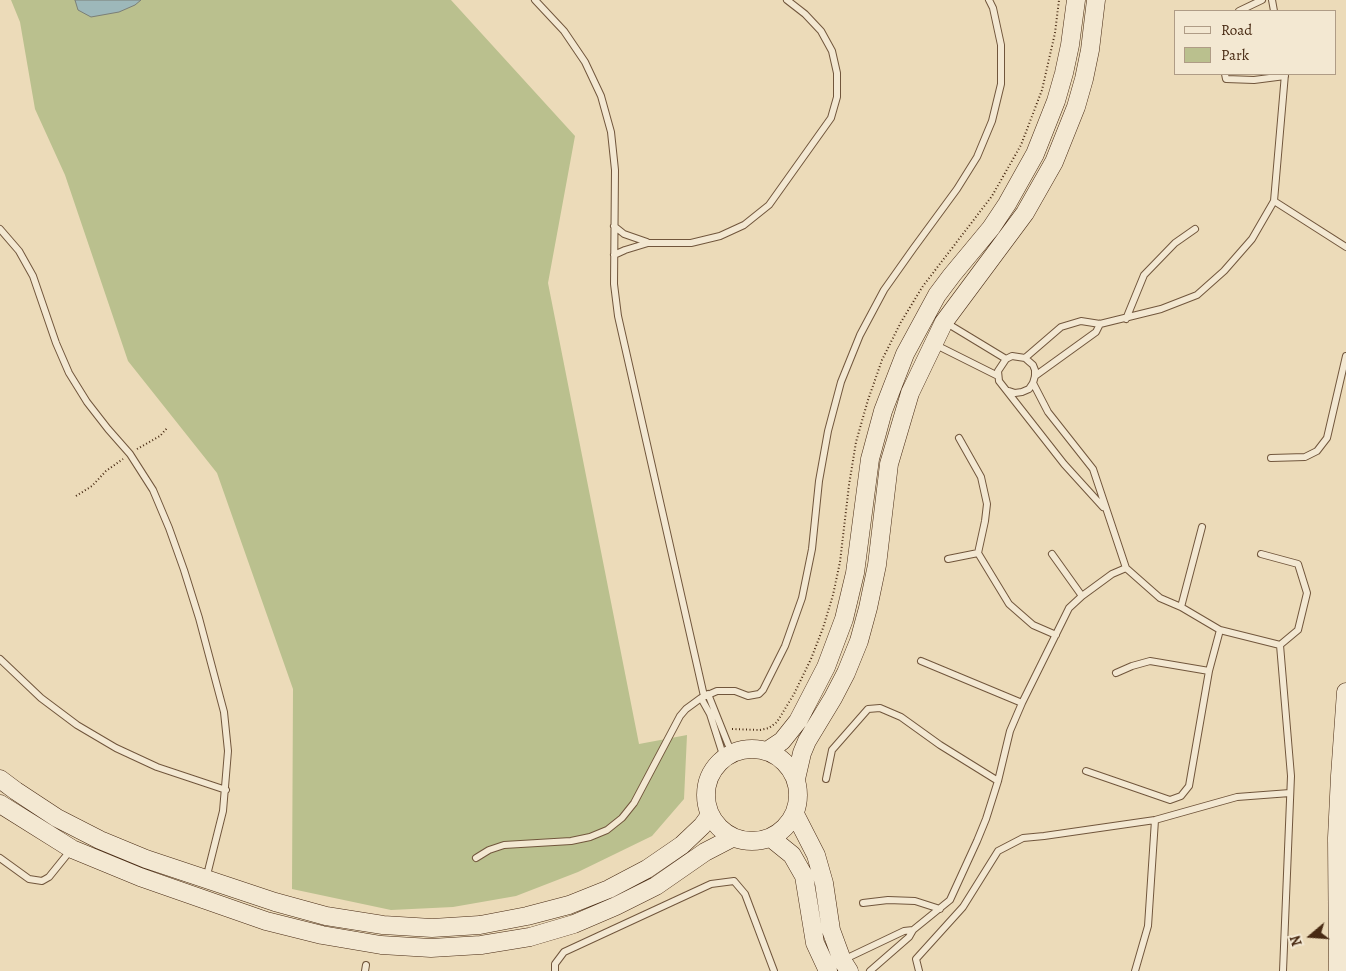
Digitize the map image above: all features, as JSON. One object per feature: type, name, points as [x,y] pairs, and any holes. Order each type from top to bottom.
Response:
[{"type":"street","points":[[767,751],[782,741],[798,722],[826,667],[844,619],[855,573],[866,481],[875,438],[905,354],[937,295],[991,228],[1035,154],[1050,119],[1064,73],[1076,0]]},
{"type":"street","points":[[796,779],[789,766],[779,757],[767,751],[750,749],[729,755],[715,767],[709,778],[706,790],[706,803],[710,815],[723,832],[732,838],[745,842],[758,842],[771,838],[781,832],[795,814],[798,796],[796,779],[804,747],[833,698],[859,641],[877,565],[889,464],[910,393],[939,332],[1024,213],[1054,162],[1076,107],[1084,79],[1092,40],[1096,0]]},
{"type":"street","points":[[922,322],[939,332]]},
{"type":"street","points":[[1338,971],[1337,901],[1340,776],[1346,692]]},
{"type":"street","points":[[0,778],[57,818],[100,840],[146,859],[206,880],[326,916],[384,925],[432,928],[480,925],[527,916],[569,905],[609,889],[647,869],[692,837],[710,815]]},
{"type":"street","points":[[16,791],[2,806],[72,849],[140,877],[266,921],[322,936],[381,945],[431,948],[481,945],[530,936],[574,924],[656,886],[705,852],[732,838]]},
{"type":"street","points":[[795,814],[816,855],[831,930],[846,966]]},
{"type":"street","points":[[771,838],[792,854],[804,876],[815,943],[828,971]]},
{"type":"street","points":[[1330,971],[1337,901]]},
{"type":"street","points":[[322,936],[326,916]]},
{"type":"lane","points":[[535,0],[564,31],[580,54],[601,96],[611,132],[615,170],[614,284],[618,316],[704,696],[729,755]]},
{"type":"lane","points":[[614,255],[636,245],[648,243],[691,243],[720,236],[744,225],[769,205],[831,118],[837,97],[837,73],[832,51],[822,31],[787,0]]},
{"type":"lane","points":[[476,858],[489,850],[504,845],[571,841],[590,837],[607,830],[622,818],[634,803],[680,716],[686,709],[704,696],[726,690],[748,696],[759,694],[762,690],[785,646],[802,598],[812,549],[819,480],[828,430],[841,382],[860,335],[884,290],[962,181],[977,157],[992,121],[1001,84],[1002,45],[993,8],[989,0]]},
{"type":"lane","points":[[1242,10],[1262,0]]},
{"type":"lane","points":[[1025,358],[1061,327],[1081,321],[1100,324],[1126,319],[1161,309],[1197,294],[1224,271],[1252,239],[1274,201],[1285,75],[1226,79],[1225,75]]},
{"type":"lane","points":[[1274,201],[1346,247]]},
{"type":"lane","points":[[614,226],[636,239],[648,243]]},
{"type":"lane","points":[[1126,319],[1144,275],[1175,243],[1195,229]]},
{"type":"lane","points":[[0,230],[19,251],[33,276],[56,343],[69,373],[92,409],[130,454],[152,490],[169,528],[202,628],[224,712],[228,751],[226,790],[220,829],[206,880]]},
{"type":"lane","points":[[1035,376],[1096,332],[1100,324]]},
{"type":"lane","points":[[939,332],[1006,359]]},
{"type":"lane","points":[[939,332],[998,376]]},
{"type":"lane","points":[[1008,391],[1022,392],[1033,383],[1035,376],[1033,365],[1025,358],[1012,356],[1006,359],[1000,366],[998,376],[1001,385],[1008,391],[1064,464],[1106,510]]},
{"type":"lane","points":[[1270,458],[1305,457],[1317,451],[1327,438],[1346,356]]},
{"type":"lane","points":[[1033,383],[1048,412],[1093,469],[1126,568],[1160,598],[1181,607],[1220,630],[1280,645]]},
{"type":"lane","points":[[959,438],[981,477],[986,504],[985,521],[978,553],[1009,604],[1033,624],[1056,635]]},
{"type":"lane","points":[[1181,607],[1202,527]]},
{"type":"lane","points":[[948,559],[978,553]]},
{"type":"lane","points":[[1052,554],[1082,596]]},
{"type":"lane","points":[[1261,554],[1298,564],[1307,593],[1298,630],[1280,645]]},
{"type":"lane","points":[[870,971],[910,937],[913,930],[950,900],[977,841],[998,781],[1010,731],[1069,608],[1112,574],[1126,568]]},
{"type":"lane","points":[[1086,771],[1170,800],[1181,796],[1189,786],[1209,671],[1220,630]]},
{"type":"lane","points":[[1280,645],[1291,776],[1283,971]]},
{"type":"lane","points":[[0,659],[40,698],[77,725],[116,748],[157,767],[226,790]]},
{"type":"lane","points":[[921,661],[1022,703]]},
{"type":"lane","points":[[1116,673],[1150,661],[1209,671]]},
{"type":"lane","points":[[704,696],[728,744],[729,755]]},
{"type":"lane","points":[[826,779],[832,750],[868,709],[880,708],[901,717],[940,745],[998,781]]},
{"type":"lane","points":[[919,971],[916,959],[963,906],[998,851],[1023,838],[1155,820],[1237,797],[1290,793]]},
{"type":"lane","points":[[1135,971],[1148,926],[1155,820]]},
{"type":"lane","points":[[0,858],[29,878],[42,881],[49,877],[72,849]]},
{"type":"lane","points":[[556,971],[555,964],[564,952],[711,884],[734,881],[745,894],[774,971]]},
{"type":"lane","points":[[863,903],[888,900],[915,901],[940,908]]},
{"type":"lane","points":[[846,966],[904,931],[913,930]]},
{"type":"path","points":[[76,496],[92,486],[110,467],[160,436],[168,427]]},
{"type":"green space","points":[[11,0],[451,0],[575,136],[548,283],[639,744],[687,735],[684,799],[652,836],[578,872],[516,896],[453,907],[391,910],[292,889],[293,689],[217,473],[128,361],[65,175],[35,109],[20,22]]},
{"type":"water","points":[[75,0],[141,0],[135,5],[119,12],[91,17],[78,10]]}]
